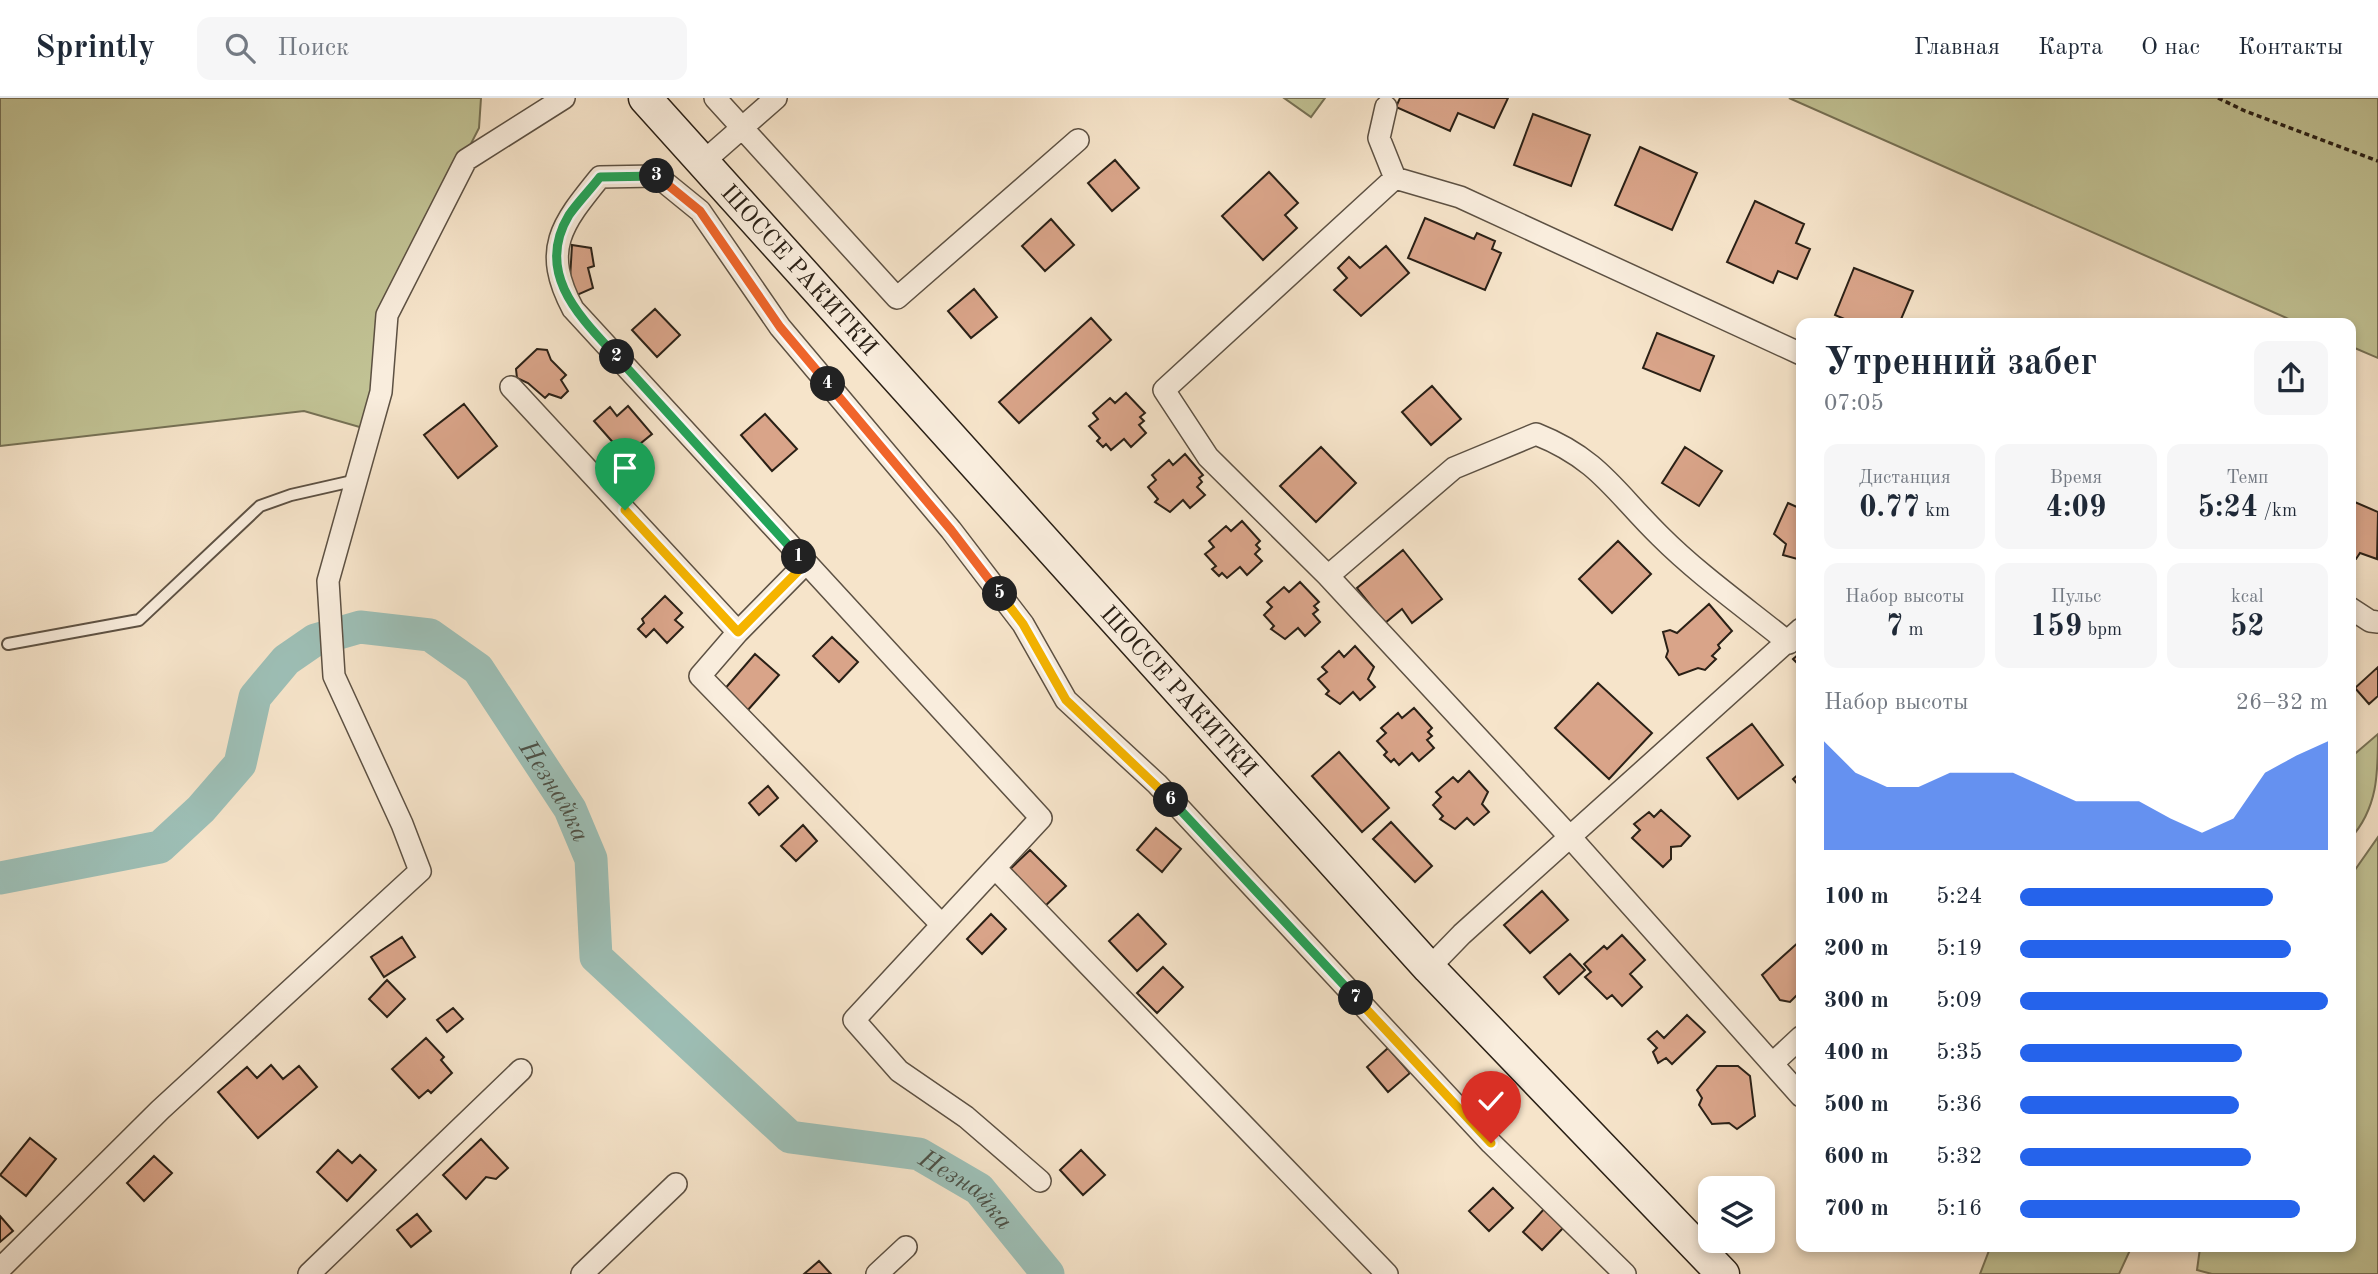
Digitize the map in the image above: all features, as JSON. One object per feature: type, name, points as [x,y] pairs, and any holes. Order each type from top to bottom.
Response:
[{"type":"main road","name":"ШОССЕ РАКИТКИ","points":[[645,98],[1429,968],[1723,1274]]},
{"type":"street","points":[[0,1269],[160,1110],[420,871],[402,824],[334,676],[328,581],[358,480],[380,392],[387,314],[466,160],[564,98]]},
{"type":"street","points":[[715,98],[897,298],[1078,140]]},
{"type":"street","points":[[703,162],[776,98]]},
{"type":"street","points":[[1386,107],[1378,138],[1395,178]]},
{"type":"street","points":[[1040,1181],[966,1116],[899,1071],[854,1020],[1041,818],[573,309],[562,288],[556,246],[569,216],[600,177],[657,176],[700,211],[780,327],[951,530],[1023,624],[1066,700],[1157,784],[1491,1143],[1625,1274]]},
{"type":"street","points":[[1395,178],[1460,197],[1796,352]]},
{"type":"street","points":[[1395,178],[1164,390],[1208,457],[1328,576],[1571,838],[1796,1090]]},
{"type":"street","points":[[511,387],[738,632]]},
{"type":"street","points":[[1328,576],[1454,468],[1536,434],[1564,445],[1608,477],[1660,537],[1795,636],[1462,934],[1429,968]]},
{"type":"street","points":[[805,564],[738,632],[700,676],[941,924]]},
{"type":"street","points":[[2356,612],[2370,621],[2378,622]]},
{"type":"street","points":[[996,869],[1387,1274]]},
{"type":"street","points":[[1773,1063],[1796,1042]]},
{"type":"street","points":[[309,1274],[521,1070]]},
{"type":"street","points":[[582,1274],[676,1184]]},
{"type":"street","points":[[877,1274],[906,1247]]},
{"type":"lane","points":[[8,644],[139,620],[260,506],[291,495],[358,480]]},
{"type":"path","points":[[2218,98],[2245,111],[2378,161]]},
{"type":"green space","points":[[0,98],[481,98],[479,128],[395,292],[363,428],[304,411],[0,446]]},
{"type":"green space","points":[[1284,98],[1325,98],[1311,117]]},
{"type":"green space","points":[[1789,98],[2378,98],[2378,358],[2356,349],[2356,318],[2286,318]]},
{"type":"green space","points":[[2378,734],[2374,790],[2366,815],[2356,831],[2356,753]]},
{"type":"green space","points":[[2378,837],[2378,1274],[2212,1274],[2197,1270],[2199,1252],[2356,1252],[2356,868]]},
{"type":"green space","points":[[1988,1252],[2129,1252],[2119,1274],[1980,1274]]},
{"type":"building","points":[[1400,98],[1508,98],[1494,128],[1458,113],[1450,131],[1396,107]]},
{"type":"building","points":[[1533,114],[1590,135],[1571,186],[1514,165]]},
{"type":"building","points":[[1640,147],[1697,173],[1672,230],[1615,205]]},
{"type":"building","points":[[1115,160],[1139,188],[1112,211],[1088,183]]},
{"type":"building","points":[[1269,172],[1298,203],[1285,215],[1297,228],[1263,260],[1222,216]]},
{"type":"building","points":[[1755,201],[1804,224],[1796,243],[1810,249],[1797,279],[1778,271],[1773,283],[1727,262]]},
{"type":"building","points":[[1425,218],[1474,239],[1477,233],[1495,241],[1492,249],[1501,253],[1485,290],[1408,258]]},
{"type":"building","points":[[1051,219],[1074,245],[1045,271],[1022,246]]},
{"type":"building","points":[[572,245],[591,248],[594,266],[588,268],[593,288],[577,295],[570,279]]},
{"type":"building","points":[[1386,246],[1409,273],[1361,316],[1334,290],[1347,278],[1338,268],[1349,257],[1360,268]]},
{"type":"building","points":[[1854,268],[1913,291],[1902,318],[1842,318],[1835,315]]},
{"type":"building","points":[[974,289],[997,317],[971,338],[948,311]]},
{"type":"building","points":[[655,309],[680,335],[657,357],[632,330]]},
{"type":"building","points":[[1091,318],[1111,340],[1019,423],[999,402]]},
{"type":"building","points":[[1657,333],[1714,356],[1700,391],[1643,368]]},
{"type":"building","points":[[537,349],[547,350],[551,360],[566,375],[561,380],[568,391],[561,398],[549,394],[545,398],[528,383],[517,378],[516,369]]},
{"type":"building","points":[[1432,386],[1461,419],[1431,445],[1402,412]]},
{"type":"building","points":[[1126,393],[1145,413],[1140,417],[1144,421],[1139,425],[1146,433],[1131,447],[1124,439],[1111,450],[1106,444],[1103,447],[1097,441],[1100,438],[1089,426],[1098,419],[1093,413],[1110,398],[1115,403]]},
{"type":"building","points":[[464,404],[497,446],[458,478],[424,435]]},
{"type":"building","points":[[628,406],[652,434],[625,456],[594,421],[610,407],[617,416]]},
{"type":"building","points":[[765,414],[797,449],[772,471],[741,435]]},
{"type":"building","points":[[1321,447],[1356,483],[1316,522],[1280,486]]},
{"type":"building","points":[[1685,447],[1722,471],[1699,506],[1662,483]]},
{"type":"building","points":[[1185,454],[1203,475],[1199,478],[1202,482],[1197,487],[1205,495],[1190,508],[1183,500],[1170,512],[1155,502],[1158,499],[1148,487],[1156,480],[1152,475],[1169,460],[1173,465]]},
{"type":"building","points":[[1788,503],[1796,507],[1796,559],[1783,555],[1786,544],[1774,534]]},
{"type":"building","points":[[2356,503],[2378,512],[2377,559],[2360,553],[2356,559]]},
{"type":"building","points":[[1242,521],[1260,541],[1256,545],[1260,549],[1255,554],[1262,561],[1247,575],[1240,567],[1227,578],[1222,573],[1219,576],[1212,569],[1216,566],[1205,554],[1214,547],[1209,541],[1226,526],[1231,531]]},
{"type":"building","points":[[1618,541],[1651,574],[1612,613],[1579,579]]},
{"type":"building","points":[[1403,550],[1442,599],[1412,623],[1402,609],[1385,623],[1357,588]]},
{"type":"building","points":[[1300,582],[1319,602],[1314,606],[1318,610],[1313,614],[1320,622],[1305,636],[1298,628],[1285,639],[1271,629],[1274,626],[1264,615],[1272,607],[1267,602],[1284,587],[1289,592]]},
{"type":"building","points":[[665,596],[682,613],[675,620],[683,627],[667,643],[654,629],[646,637],[638,629],[644,623],[642,619]]},
{"type":"building","points":[[1709,604],[1732,631],[1718,645],[1720,648],[1712,656],[1716,659],[1705,670],[1698,668],[1679,675],[1666,657],[1668,651],[1663,632],[1670,630],[1677,633]]},
{"type":"building","points":[[832,637],[858,662],[839,682],[813,656]]},
{"type":"building","points":[[1355,646],[1374,667],[1368,679],[1375,687],[1360,700],[1353,692],[1340,704],[1326,694],[1329,691],[1318,679],[1327,672],[1322,667],[1339,651],[1344,657]]},
{"type":"building","points":[[755,654],[779,675],[747,711],[723,691]]},
{"type":"building","points":[[2378,667],[2378,696],[2369,704],[2356,687]]},
{"type":"building","points":[[1598,683],[1652,733],[1609,779],[1555,728]]},
{"type":"building","points":[[1414,708],[1432,728],[1428,732],[1432,736],[1427,740],[1434,748],[1419,761],[1412,753],[1399,765],[1394,759],[1391,762],[1384,755],[1387,752],[1377,741],[1386,733],[1381,728],[1398,713],[1402,718]]},
{"type":"building","points":[[1752,724],[1783,765],[1738,799],[1707,758]]},
{"type":"building","points":[[1339,752],[1389,808],[1362,832],[1312,776]]},
{"type":"building","points":[[1469,771],[1488,792],[1482,804],[1489,812],[1474,825],[1467,818],[1455,829],[1440,819],[1443,816],[1433,805],[1441,797],[1436,792],[1453,777],[1458,782]]},
{"type":"building","points":[[768,786],[778,798],[759,815],[749,803]]},
{"type":"building","points":[[1661,810],[1690,836],[1681,846],[1671,847],[1671,859],[1663,867],[1632,838],[1640,830],[1634,824],[1649,812],[1654,817]]},
{"type":"building","points":[[1391,822],[1432,866],[1415,882],[1373,839]]},
{"type":"building","points":[[803,825],[817,841],[796,861],[781,846]]},
{"type":"building","points":[[1156,828],[1181,849],[1162,872],[1137,850]]},
{"type":"building","points":[[1030,850],[1066,886],[1042,909],[1006,873]]},
{"type":"building","points":[[1542,891],[1568,920],[1530,953],[1504,925]]},
{"type":"building","points":[[991,914],[1006,929],[982,954],[967,939]]},
{"type":"building","points":[[1138,914],[1166,944],[1137,971],[1109,941]]},
{"type":"building","points":[[1622,935],[1645,960],[1630,974],[1642,987],[1622,1006],[1612,995],[1607,999],[1585,977],[1591,972],[1584,964],[1604,946],[1607,949]]},
{"type":"building","points":[[402,937],[415,957],[384,977],[371,957]]},
{"type":"building","points":[[1796,944],[1796,996],[1790,1002],[1780,1000],[1762,975]]},
{"type":"building","points":[[1570,954],[1585,970],[1559,994],[1544,977]]},
{"type":"building","points":[[1163,967],[1183,987],[1157,1013],[1137,993]]},
{"type":"building","points":[[387,980],[405,999],[387,1017],[369,999]]},
{"type":"building","points":[[453,1008],[463,1019],[447,1032],[437,1020]]},
{"type":"building","points":[[1687,1015],[1705,1032],[1672,1064],[1666,1058],[1658,1063],[1653,1052],[1657,1048],[1648,1039],[1657,1031],[1664,1038]]},
{"type":"building","points":[[426,1038],[444,1057],[441,1060],[452,1073],[431,1093],[428,1090],[419,1098],[392,1069]]},
{"type":"building","points":[[1388,1048],[1410,1073],[1388,1092],[1367,1067]]},
{"type":"building","points":[[271,1065],[283,1079],[299,1066],[317,1087],[258,1138],[218,1092],[247,1067],[257,1078]]},
{"type":"building","points":[[1717,1066],[1738,1066],[1750,1076],[1755,1116],[1737,1129],[1729,1123],[1712,1124],[1699,1105],[1702,1098],[1697,1090]]},
{"type":"building","points":[[30,1138],[56,1159],[26,1196],[0,1175]]},
{"type":"building","points":[[481,1139],[508,1168],[496,1179],[486,1177],[466,1199],[443,1175]]},
{"type":"building","points":[[338,1150],[352,1163],[360,1155],[376,1170],[347,1201],[317,1172]]},
{"type":"building","points":[[1081,1150],[1105,1175],[1083,1195],[1060,1170]]},
{"type":"building","points":[[154,1156],[172,1173],[144,1201],[127,1183]]},
{"type":"building","points":[[1493,1188],[1513,1208],[1489,1231],[1469,1211]]},
{"type":"building","points":[[1545,1208],[1564,1227],[1542,1250],[1523,1232]]},
{"type":"building","points":[[417,1214],[431,1231],[411,1247],[397,1230]]},
{"type":"building","points":[[0,1216],[13,1231],[0,1242]]},
{"type":"building","points":[[819,1261],[831,1274],[804,1274]]},
{"type":"waterway","name":"Незнайка","points":[[0,878],[160,847],[201,809],[240,764],[255,697],[286,660],[315,640],[360,627],[430,635],[478,669],[570,809],[591,859],[596,957],[790,1137],[919,1154],[979,1189],[1048,1274]]},
{"type":"route","points":[[625,510],[738,632],[805,564],[573,309],[562,288],[556,246],[569,216],[600,177],[657,176],[700,211],[780,327],[951,530],[1023,624],[1066,700],[1157,784],[1491,1143]]}]
